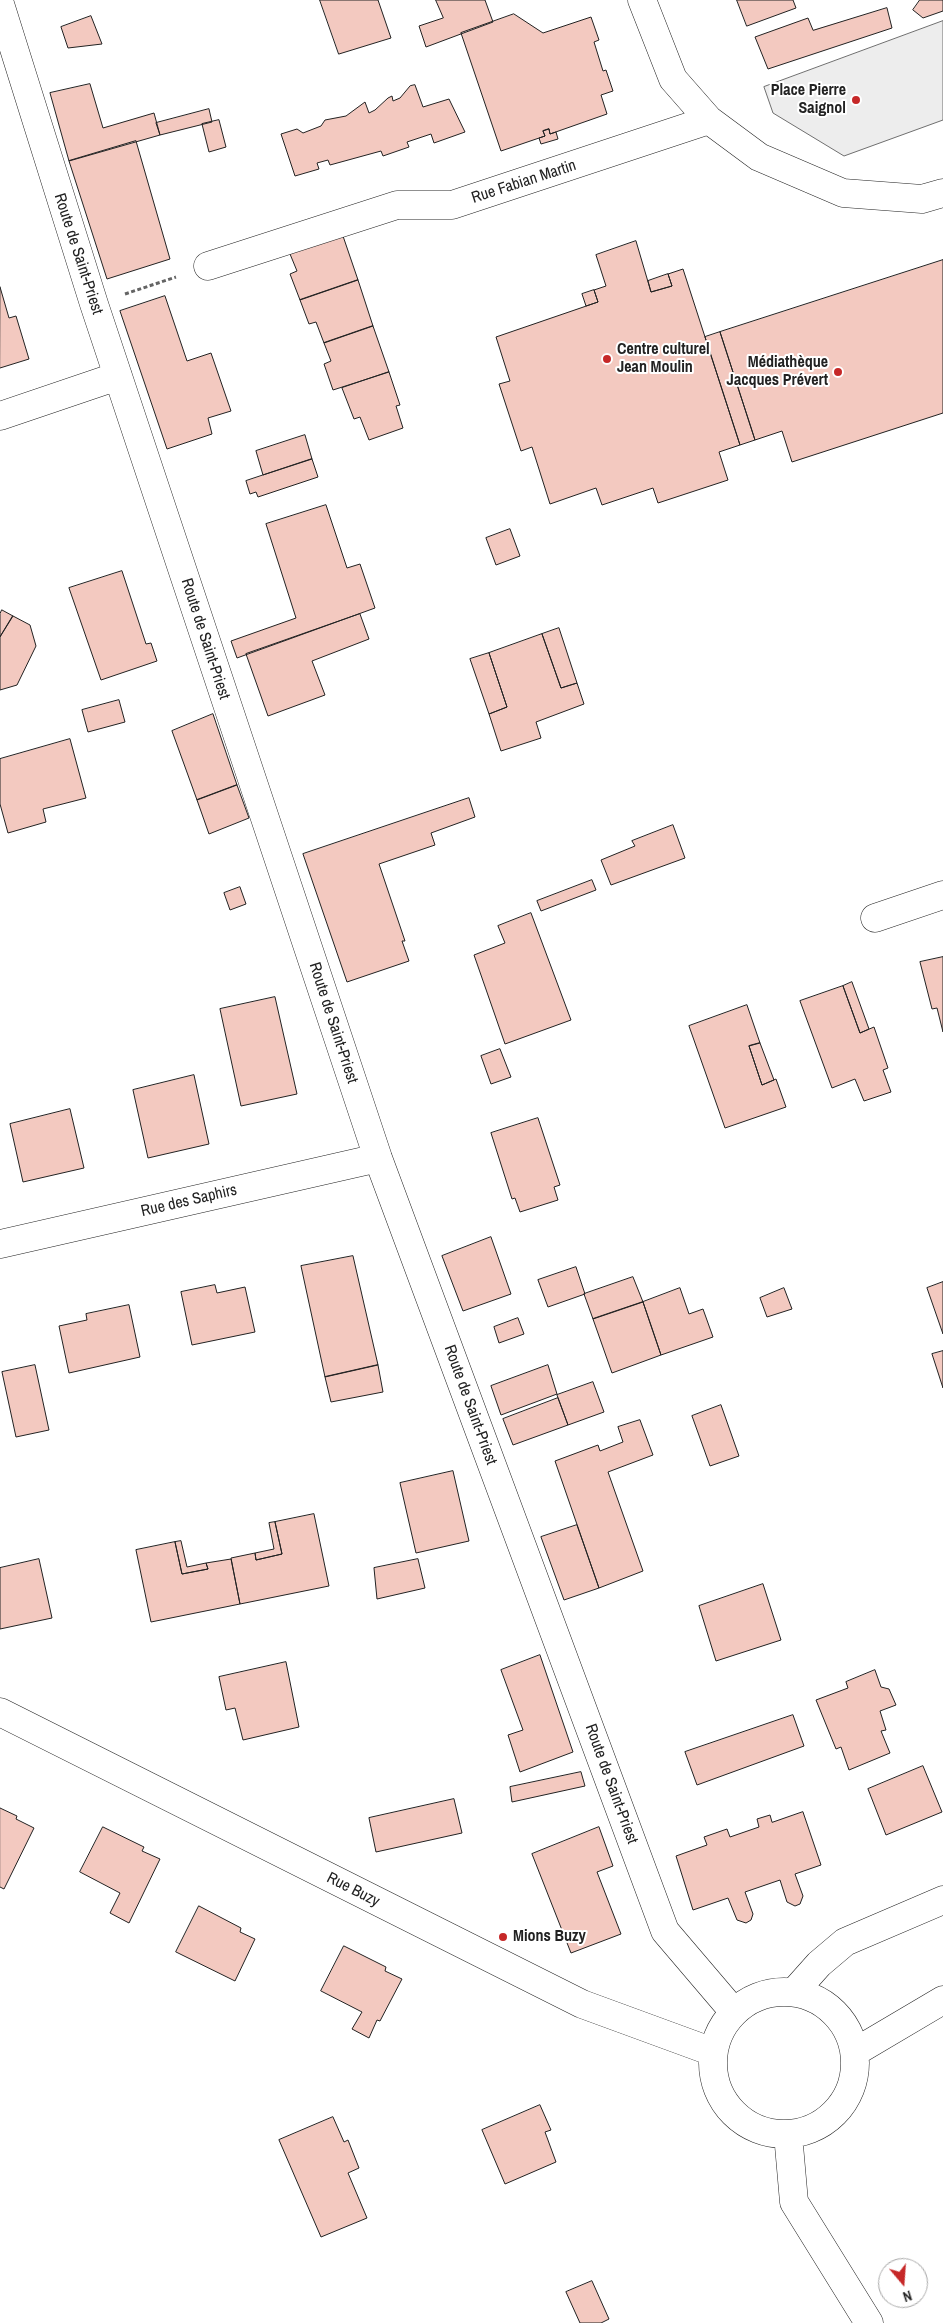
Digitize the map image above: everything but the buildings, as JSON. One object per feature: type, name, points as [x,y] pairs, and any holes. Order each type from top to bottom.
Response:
[{"type":"street","points":[[642,0],[673,79],[709,120],[759,157],[842,193],[922,199],[943,193]]},
{"type":"street","name":"Route de Saint-Priest","points":[[0,4],[94,304],[378,1158],[665,1931],[734,2012]]},
{"type":"street","name":"Rue Fabian Martin","points":[[208,266],[397,205],[452,205],[709,120]]},
{"type":"street","points":[[0,416],[118,376]]},
{"type":"street","points":[[875,918],[943,895]]},
{"type":"street","name":"Rue des Saphirs","points":[[0,1244],[378,1158]]},
{"type":"street","name":"Rue Buzy","points":[[0,1712],[582,2004],[713,2052]]},
{"type":"street","points":[[794,1992],[819,1964],[845,1942],[943,1900]]},
{"type":"street","points":[[772,1992],[794,1992],[816,1999],[835,2012],[848,2030],[855,2052],[854,2076],[846,2098],[831,2116],[811,2129],[788,2134],[767,2132],[748,2124],[731,2111],[719,2094],[713,2074],[713,2052],[720,2030],[734,2012],[752,1999],[772,1992]]},
{"type":"street","points":[[855,2052],[943,2000]]},
{"type":"street","points":[[788,2134],[794,2202],[870,2323]]},
{"type":"path","points":[[94,304],[208,266]]},
{"type":"shaded area","name":"Place Pierre Saignol","points":[[943,21],[943,120],[844,156],[773,113],[764,87]]},
{"type":"place","name":"Place Pierre Saignol","points":[[856,100]]},
{"type":"place","name":"Centre culturel Jean Moulin","points":[[607,359]]},
{"type":"place","name":"Médiathèque Jacques Prévert","points":[[838,372]]},
{"type":"place","name":"Mions Buzy","points":[[503,1937]]}]
